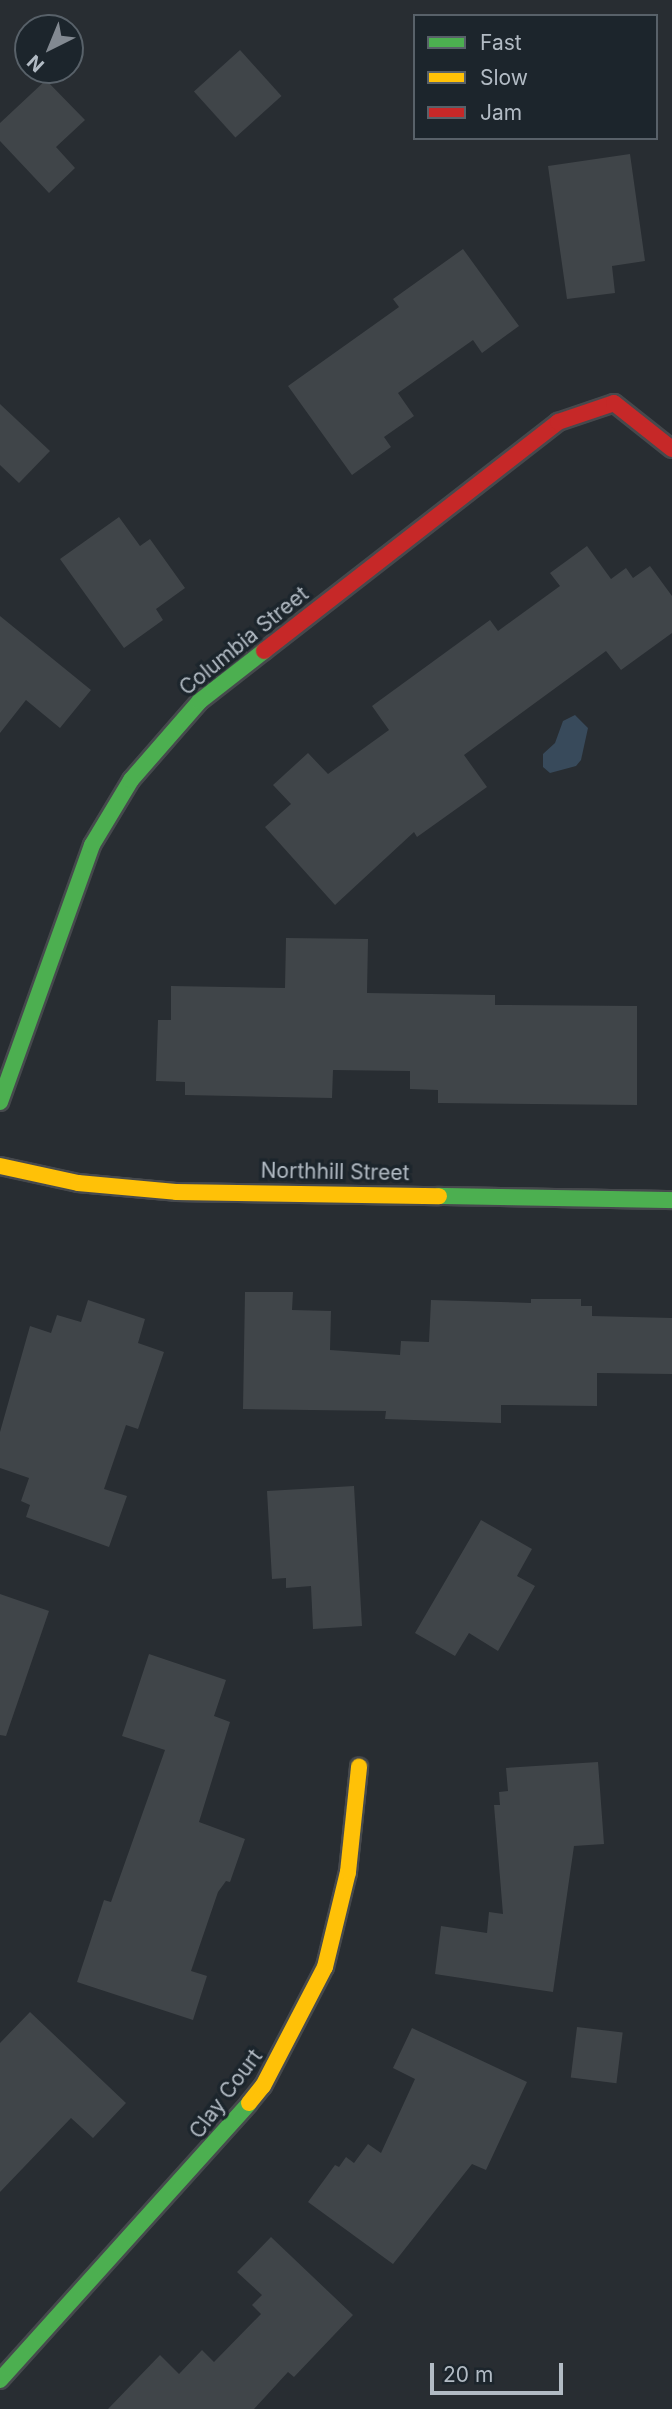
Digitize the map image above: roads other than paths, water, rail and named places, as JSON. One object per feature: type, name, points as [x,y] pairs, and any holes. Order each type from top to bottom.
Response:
[{"type":"street","name":"Columbia Street","points":[[0,1102],[92,845],[131,780],[191,710],[509,457],[558,422],[614,403],[672,449]]},
{"type":"street","name":"Northhill Street","points":[[0,1166],[78,1183],[176,1192],[672,1200]]},
{"type":"street","name":"Clay Court","points":[[0,2380],[214,2147],[263,2086],[326,1967],[346,1884],[359,1767]]},
{"type":"water","points":[[575,715],[588,728],[581,760],[576,766],[550,773],[543,767],[543,754],[555,743],[563,721]]}]
